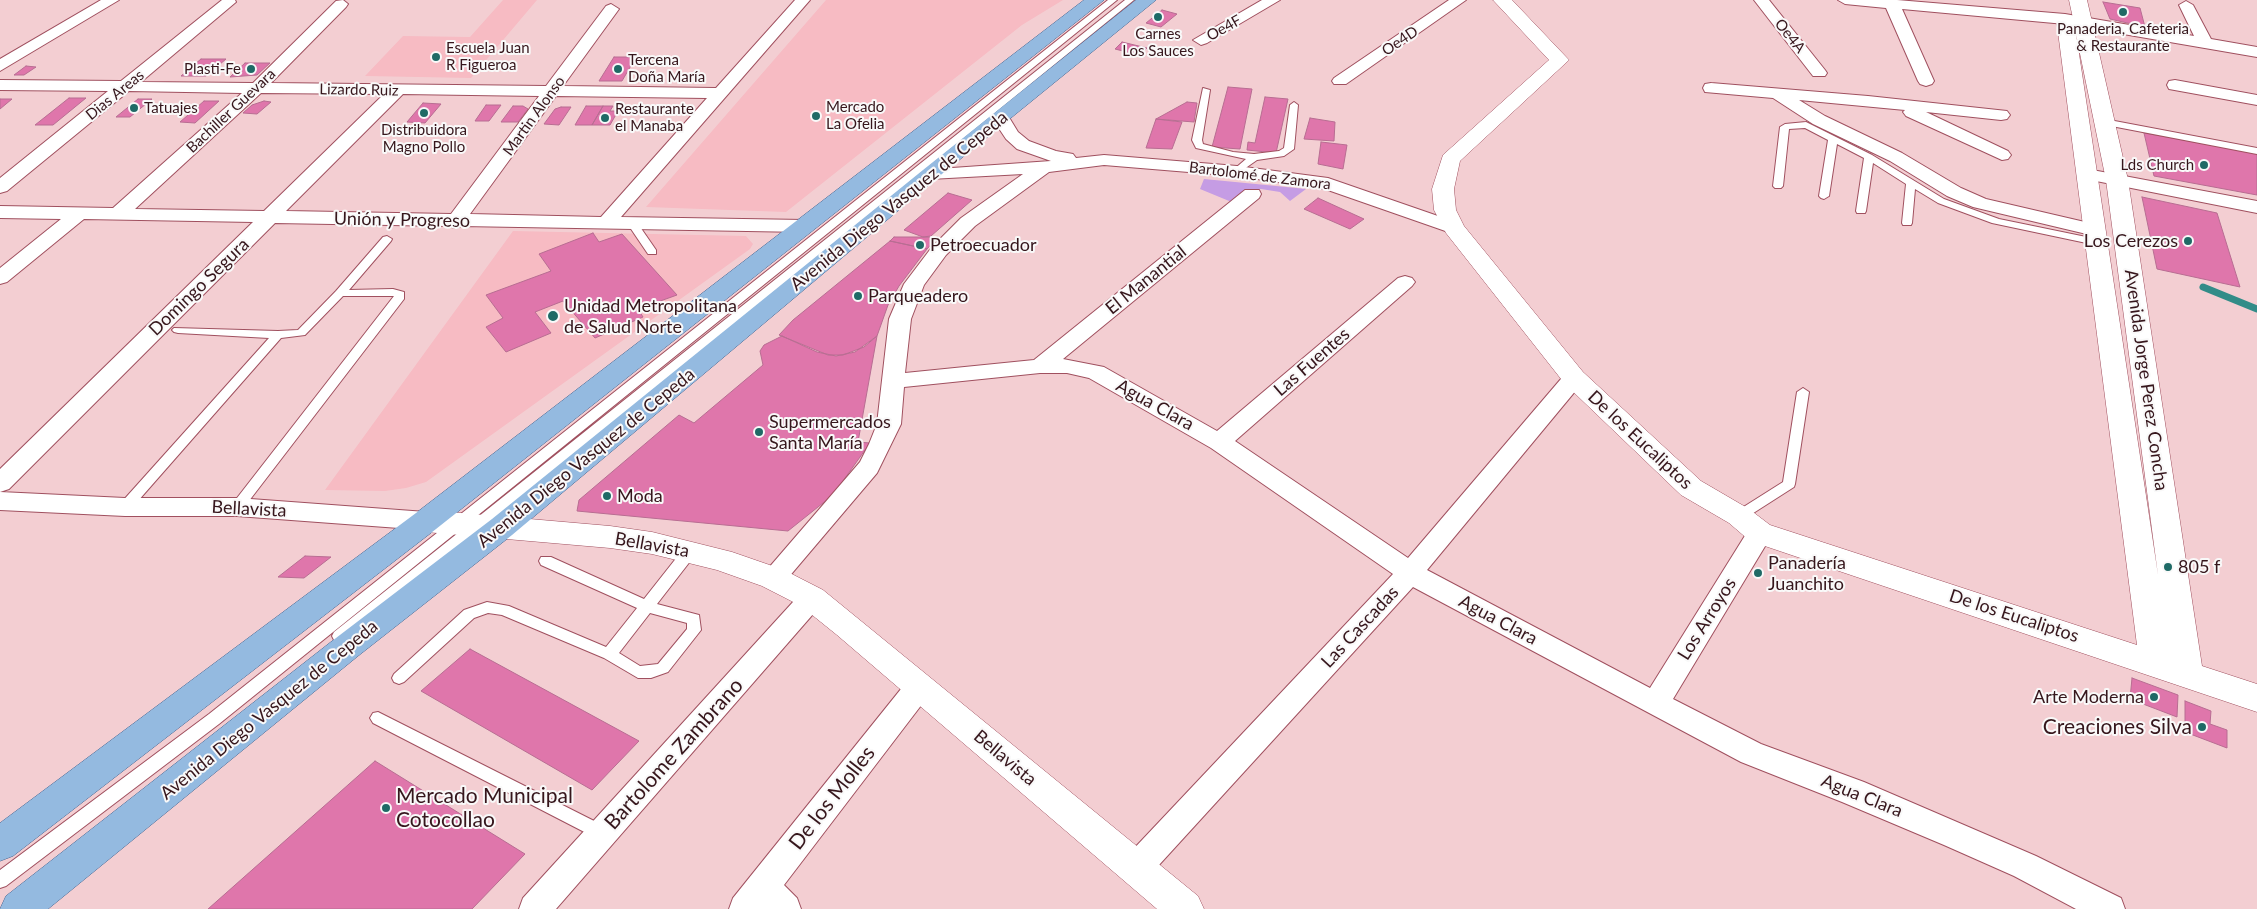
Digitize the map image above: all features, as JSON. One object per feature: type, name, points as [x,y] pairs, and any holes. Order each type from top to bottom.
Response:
[{"type":"main road","name":"Avenida Diego Vasquez de Cepeda","points":[[19,909],[347,646],[466,524],[804,226],[1095,0]]},
{"type":"main road","name":"Avenida Diego Vasquez de Cepeda","points":[[7,833],[466,524],[930,174],[1147,0]]},
{"type":"street","points":[[0,66],[112,0]]},
{"type":"street","points":[[605,224],[803,0]]},
{"type":"street","name":"Oe4F","points":[[1202,40],[1273,0]]},
{"type":"street","name":"Oe4D","points":[[1340,81],[1459,0]]},
{"type":"street","name":"De los Eucaliptos","points":[[1502,0],[1560,60],[1450,159],[1445,174],[1443,201],[1454,228],[1574,378],[1691,488],[1750,525],[2257,698]]},
{"type":"street","name":"Oe4A","points":[[1761,0],[1819,73]]},
{"type":"street","points":[[1845,0],[1892,4],[2072,10],[2205,43],[2257,52]]},
{"type":"street","name":"Dias Areas","points":[[0,187],[229,2]]},
{"type":"street","name":"Bachiller Guevara","points":[[117,215],[256,89],[341,4]]},
{"type":"street","points":[[1892,4],[1926,81]]},
{"type":"street","points":[[2186,5],[2205,43]]},
{"type":"street","name":"Martin Alonso","points":[[455,222],[611,9]]},
{"type":"street","name":"Avenida Jorge Perez Concha","points":[[2072,10],[2104,122],[2117,180],[2187,674]]},
{"type":"street","name":"Avenida Jorge Perez Concha","points":[[2072,10],[2087,174],[2154,663]]},
{"type":"street","name":"Lizardo Ruiz","points":[[0,85],[718,94]]},
{"type":"street","points":[[2175,85],[2257,100]]},
{"type":"street","points":[[1711,88],[2001,115]]},
{"type":"street","name":"Domingo Segura","points":[[0,483],[270,218],[396,91]]},
{"type":"street","points":[[1776,93],[1819,120],[1896,157],[1954,192],[1980,203],[2095,236]]},
{"type":"street","points":[[1895,104],[2002,156]]},
{"type":"street","name":"Bartolomé de Zamora","points":[[1001,118],[1012,135],[1029,148],[1053,156],[1089,161]]},
{"type":"street","name":"Bartolomé de Zamora","points":[[930,174],[1045,167],[1089,161],[1118,161],[1236,171],[1313,180],[1336,186],[1454,228]]},
{"type":"street","name":"Bartolomé de Zamora","points":[[773,578],[868,467],[889,424],[900,319],[914,284],[939,251],[968,222],[1014,187],[1045,167]]},
{"type":"street","points":[[2087,174],[2257,207]]},
{"type":"street","name":"El Manantial","points":[[1040,366],[1252,194]]},
{"type":"street","name":"Unión y Progreso","points":[[0,212],[455,222],[804,226]]},
{"type":"street","points":[[0,278],[80,214]]},
{"type":"street","name":"Las Fuentes","points":[[1219,442],[1405,282]]},
{"type":"street","name":"Agua Clara","points":[[894,381],[1040,366],[1067,366],[1096,372],[1219,442],[1410,573],[1654,704],[1751,753],[1853,792],[1955,835],[2025,866],[2109,909]]},
{"type":"street","name":"Las Cascadas","points":[[1137,867],[1410,573],[1574,378]]},
{"type":"street","name":"Bellavista","points":[[0,501],[125,507],[237,507],[610,537],[690,551],[773,578],[812,598],[848,626],[1185,909]]},
{"type":"street","name":"Los Arroyos","points":[[1654,704],[1750,525]]},
{"type":"street","name":"Bartolome Zambrano","points":[[535,909],[812,598]]},
{"type":"street","name":"De los Molles","points":[[754,898],[919,687]]},
{"type":"street","points":[[754,898],[785,909]]},
{"type":"lane","points":[[332,642],[466,524],[1113,0]]},
{"type":"lane","points":[[0,880],[466,524],[1130,0]]},
{"type":"lane","points":[[1206,90],[1197,140],[1199,146],[1219,152],[1254,157],[1281,154],[1290,149],[1294,105]]},
{"type":"lane","points":[[2104,122],[2257,151]]},
{"type":"lane","points":[[1778,186],[1786,127],[1806,125],[1869,157],[1940,201],[1996,222],[2095,236]]},
{"type":"lane","points":[[1824,196],[1833,139]]},
{"type":"lane","points":[[1236,171],[1254,157]]},
{"type":"lane","points":[[1861,211],[1869,157]]},
{"type":"lane","points":[[1907,223],[1911,184]]},
{"type":"lane","points":[[632,223],[652,252]]},
{"type":"lane","points":[[178,330],[296,335],[305,331],[387,239]]},
{"type":"lane","points":[[237,507],[399,299],[400,294],[393,292],[340,293]]},
{"type":"lane","points":[[125,507],[278,335]]},
{"type":"lane","points":[[1750,525],[1789,484],[1803,392]]},
{"type":"lane","points":[[609,654],[690,551]]},
{"type":"lane","points":[[399,678],[469,614],[487,607],[504,610],[609,654],[638,672],[651,672],[663,668],[694,630],[694,619],[645,606],[546,561]]},
{"type":"lane","points":[[378,718],[603,834]]},
{"type":"shaded area","name":"Escuela Juan R Figueroa","points":[[503,0],[537,0],[471,78],[365,76],[403,36],[470,37]]},
{"type":"shaded area","name":"Mercado La Ofelia","points":[[826,0],[1063,0],[1022,25],[786,212],[646,207]]},
{"type":"shaded area","points":[[1204,179],[1306,189],[1290,201],[1280,192],[1261,189],[1251,191],[1234,203],[1200,189]]},
{"type":"shaded area","name":"Unidad Metropolitana de Salud Norte","points":[[513,231],[746,236],[753,244],[750,249],[426,482],[406,488],[385,491],[325,490]]},
{"type":"building","name":"Panaderia, Cafeteria & Restaurante","points":[[2103,2],[2140,8],[2145,27],[2110,19]]},
{"type":"building","points":[[1162,10],[1177,14],[1161,27],[1146,23]]},
{"type":"building","points":[[1122,42],[1147,48],[1139,55],[1115,49]]},
{"type":"building","name":"Tercena Doña María","points":[[614,57],[636,57],[622,81],[599,81]]},
{"type":"building","points":[[201,59],[226,59],[206,76],[181,76]]},
{"type":"building","name":"Plasti-Fe","points":[[245,63],[270,63],[257,75],[230,77]]},
{"type":"building","points":[[26,66],[36,67],[24,75],[14,75]]},
{"type":"building","points":[[1228,87],[1252,89],[1240,149],[1212,147]]},
{"type":"building","points":[[1265,97],[1288,99],[1276,153],[1247,150],[1248,142],[1255,143]]},
{"type":"building","points":[[69,98],[86,98],[53,125],[35,125]]},
{"type":"building","points":[[0,99],[12,99],[0,109]]},
{"type":"building","name":"Tatuajes","points":[[138,99],[152,99],[130,117],[116,117]]},
{"type":"building","points":[[204,101],[219,101],[195,123],[180,122]]},
{"type":"building","points":[[264,101],[271,102],[257,114],[243,113],[252,105]]},
{"type":"building","points":[[1187,102],[1197,103],[1194,122],[1156,119]]},
{"type":"building","name":"Distribuidora Magno Pollo","points":[[423,103],[441,104],[425,123],[407,122]]},
{"type":"building","points":[[486,105],[501,105],[489,121],[475,121]]},
{"type":"building","points":[[513,106],[523,106],[528,109],[518,122],[501,122]]},
{"type":"building","points":[[586,106],[603,106],[592,125],[575,125]]},
{"type":"building","name":"Restaurante el Manaba","points":[[603,106],[613,106],[610,111],[618,111],[610,125],[592,125]]},
{"type":"building","points":[[571,107],[559,125],[544,124],[555,109]]},
{"type":"building","points":[[1310,118],[1335,122],[1334,141],[1304,139]]},
{"type":"building","points":[[1156,119],[1182,122],[1172,149],[1146,148]]},
{"type":"building","name":"Lds Church","points":[[2144,133],[2257,153],[2257,195],[2154,176]]},
{"type":"building","points":[[1321,142],[1347,145],[1343,169],[1318,164]]},
{"type":"building","name":"Petroecuador","points":[[948,193],[972,200],[931,236],[923,237],[904,230]]},
{"type":"building","name":"Los Cerezos","points":[[2142,197],[2217,213],[2240,287],[2157,269]]},
{"type":"building","points":[[1318,198],[1364,219],[1350,229],[1304,209]]},
{"type":"building","name":"Unidad Metropolitana de Salud Norte","points":[[593,233],[599,242],[622,234],[677,295],[638,309],[643,317],[595,338],[563,301],[535,312],[551,333],[506,352],[486,327],[503,318],[486,295],[551,271],[539,254]]},
{"type":"building","name":"Petroecuador","points":[[894,237],[938,237],[927,249],[890,241]]},
{"type":"building","name":"Parqueadero","points":[[890,241],[927,249],[899,286],[888,305],[877,336],[864,347],[843,355],[828,355],[779,335],[793,320]]},
{"type":"building","name":"Supermercados Santa María","points":[[782,336],[817,352],[836,356],[855,352],[877,336],[858,442],[870,443],[833,495],[788,531],[577,511],[579,500],[679,415],[694,423],[763,365],[760,351],[764,345]]},
{"type":"building","points":[[305,556],[331,557],[304,578],[278,577]]},
{"type":"building","name":"Mercado Municipal Cotocollao","points":[[470,649],[639,741],[592,790],[421,691]]},
{"type":"building","name":"Arte Moderna","points":[[2132,678],[2178,695],[2177,717],[2130,699]]},
{"type":"building","name":"Creaciones Silva","points":[[2185,701],[2211,711],[2210,724],[2227,730],[2227,748],[2185,732]]},
{"type":"building","name":"Mercado Municipal Cotocollao","points":[[375,761],[525,854],[472,909],[208,909]]},
{"type":"waterway","points":[[2203,287],[2257,309]]},
{"type":"place","name":"Panaderia, Cafeteria & Restaurante","points":[[2123,12]]},
{"type":"place","name":"Carnes Los Sauces","points":[[1158,17]]},
{"type":"place","name":"Escuela Juan R Figueroa","points":[[436,57]]},
{"type":"place","name":"Plasti-Fe","points":[[251,69]]},
{"type":"place","name":"Tercena Doña María","points":[[618,69]]},
{"type":"place","name":"Tatuajes","points":[[134,108]]},
{"type":"place","name":"Distribuidora Magno Pollo","points":[[424,113]]},
{"type":"place","name":"Mercado La Ofelia","points":[[816,116]]},
{"type":"place","name":"Restaurante el Manaba","points":[[605,118]]},
{"type":"place","name":"Lds Church","points":[[2204,165]]},
{"type":"place","name":"Los Cerezos","points":[[2188,241]]},
{"type":"place","name":"Petroecuador","points":[[920,245]]},
{"type":"place","name":"Parqueadero","points":[[858,296]]},
{"type":"place","name":"Unidad Metropolitana de Salud Norte","points":[[553,316]]},
{"type":"place","name":"Supermercados Santa María","points":[[759,432]]},
{"type":"place","name":"Moda","points":[[607,496]]},
{"type":"place","name":"805 f","points":[[2168,567]]},
{"type":"place","name":"Panadería Juanchito","points":[[1758,573]]},
{"type":"place","name":"Arte Moderna","points":[[2154,697]]},
{"type":"place","name":"Creaciones Silva","points":[[2202,727]]},
{"type":"place","name":"Mercado Municipal Cotocollao","points":[[386,808]]}]
